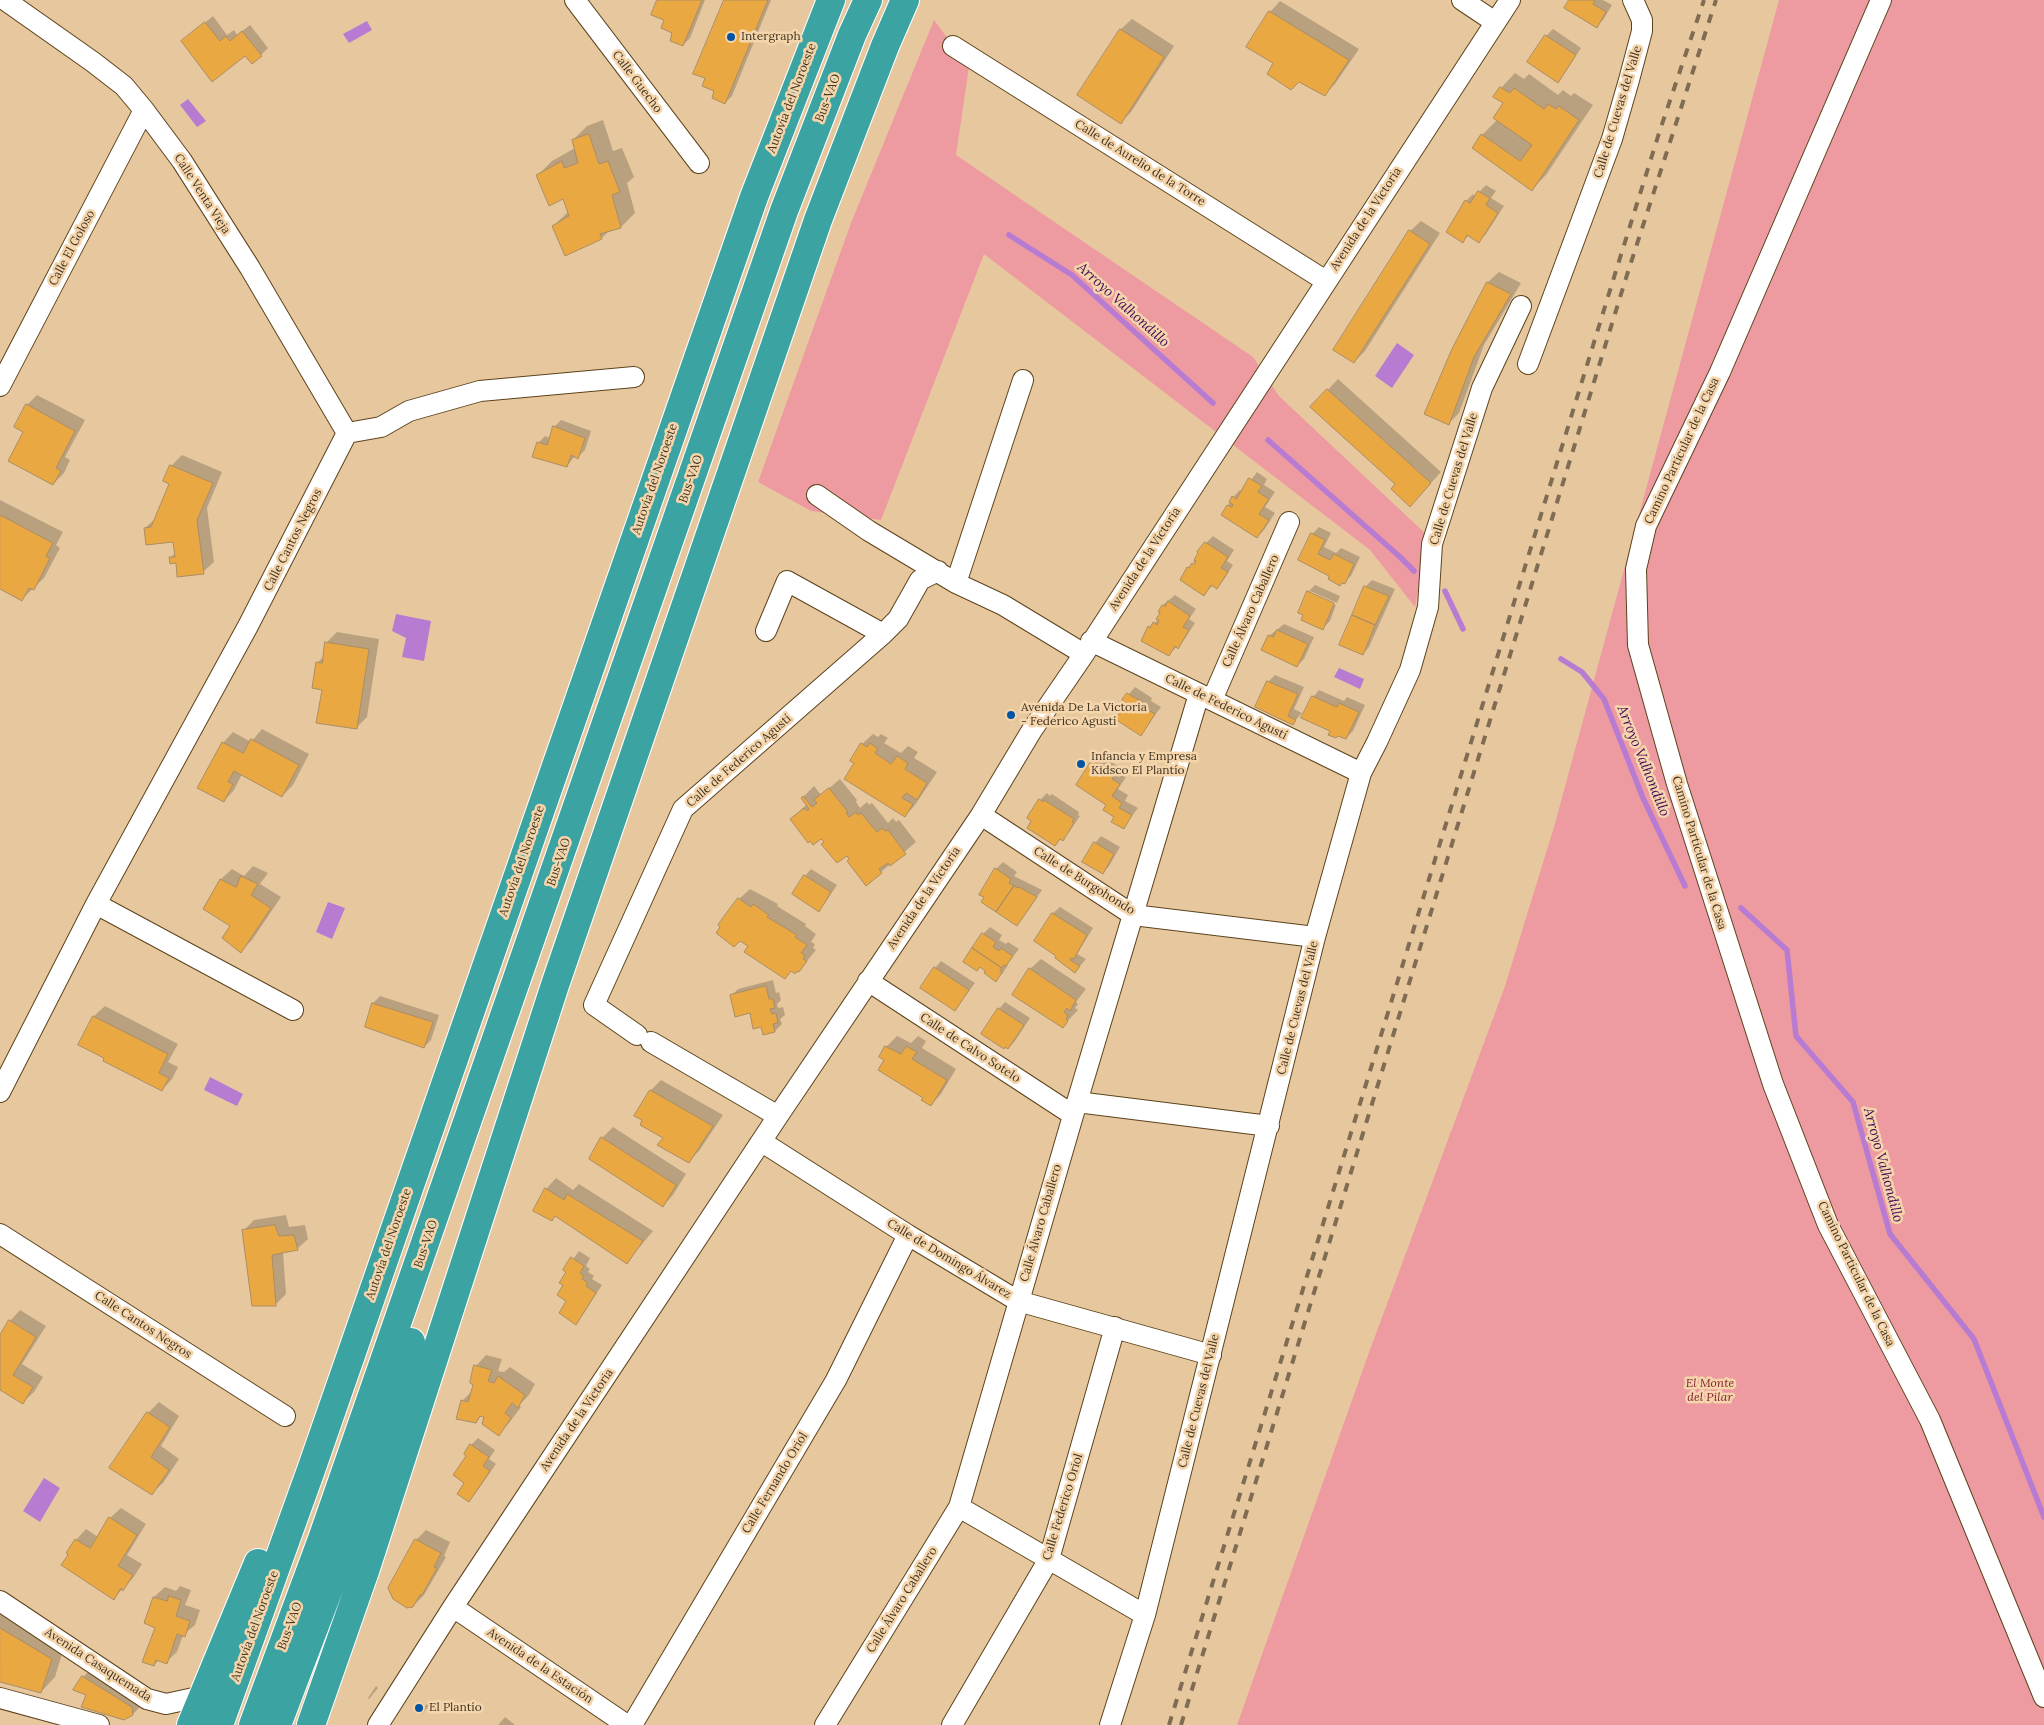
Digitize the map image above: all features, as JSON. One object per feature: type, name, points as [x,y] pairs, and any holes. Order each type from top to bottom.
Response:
[{"type":"highway","name":"Autovía del Noroeste","points":[[219,1725],[311,1470],[750,207],[831,0]]},
{"type":"highway","name":"Bus-VAO","points":[[253,1725],[322,1539],[784,211],[852,35],[868,0]]},
{"type":"highway","points":[[311,1725],[366,1568],[555,986],[815,230],[884,46],[905,0]]},
{"type":"highway","points":[[277,1725],[338,1566],[468,1169],[520,974]]},
{"type":"highway","points":[[191,1725],[292,1479],[311,1470]]},
{"type":"street","name":"Calle Venta Vieja","points":[[5,0],[78,50],[124,86],[144,110],[182,162],[250,268],[347,433]]},
{"type":"street","points":[[1462,0],[1496,22]]},
{"type":"street","name":"Avenida de la Victoria","points":[[378,1725],[453,1607],[980,814],[1032,730],[1088,648],[1510,0]]},
{"type":"street","name":"Calle de Cuevas del Valle","points":[[1528,364],[1612,140],[1642,31],[1642,20],[1633,0]]},
{"type":"street","name":"Camino Particular de la Casa","points":[[1882,0],[1720,372],[1646,526],[1636,570],[1638,645],[1677,784],[1773,1084],[1828,1225],[1930,1420],[2044,1697]]},
{"type":"street","name":"Calle Guecho","points":[[578,2],[699,163]]},
{"type":"street","name":"Calle de Aurelio de la Torre","points":[[953,46],[1326,281]]},
{"type":"street","name":"Calle El Goloso","points":[[0,386],[144,110]]},
{"type":"street","name":"Calle de Cuevas del Valle","points":[[1110,1725],[1145,1616],[1315,937],[1361,773],[1378,742],[1410,670],[1428,607],[1432,544],[1482,388],[1521,306]]},
{"type":"street","points":[[347,433],[381,427],[409,411],[480,391],[634,377]]},
{"type":"street","points":[[956,583],[1023,380]]},
{"type":"street","name":"Calle Cantos Negros","points":[[0,1092],[96,904],[248,626],[347,433]]},
{"type":"street","name":"Calle de Federico Agustí","points":[[817,495],[869,530],[956,583],[1088,648],[1205,697],[1361,773]]},
{"type":"street","name":"Calle Álvaro Caballero","points":[[825,1725],[959,1507],[1133,915],[1205,697],[1290,522]]},
{"type":"street","name":"Calle de Federico Agustí","points":[[778,1116],[644,1039],[594,1005],[683,809],[883,634],[898,619],[920,580],[938,571]]},
{"type":"street","points":[[766,631],[787,581],[883,634]]},
{"type":"street","name":"Calle de Burgohondo","points":[[980,814],[1133,915],[1315,937]]},
{"type":"street","points":[[96,904],[293,1010]]},
{"type":"street","name":"Calle de Calvo Sotelo","points":[[868,981],[1075,1108],[1269,1126]]},
{"type":"street","name":"Calle de Domingo Álvarez","points":[[762,1142],[908,1235],[1018,1301],[1211,1354]]},
{"type":"street","name":"Calle Cantos Negros","points":[[0,1234],[285,1416]]},
{"type":"street","name":"Calle Fernando Oriol","points":[[632,1725],[836,1380],[908,1235]]},
{"type":"street","name":"Calle Federico Oriol","points":[[952,1725],[1049,1559],[1115,1327]]},
{"type":"street","points":[[959,1507],[1145,1616]]},
{"type":"street","name":"Avenida Casaquemada","points":[[0,1601],[147,1699],[166,1704],[203,1696]]},
{"type":"street","name":"Avenida de la Estación","points":[[453,1607],[627,1725]]},
{"type":"street","points":[[0,1698],[99,1725]]},
{"type":"green space","name":"El Monte del Pilar","points":[[1779,0],[2044,0],[2044,1725],[1237,1725],[1367,1358],[1505,986],[1554,827]]},
{"type":"green space","points":[[934,20],[969,67],[956,155],[1253,357],[1279,396],[1428,536],[1415,607],[1370,550],[984,254],[881,520],[811,511],[758,482],[851,223]]},
{"type":"shaded area","points":[[367,21],[372,30],[349,43],[343,34]]},
{"type":"shaded area","points":[[188,99],[206,121],[197,127],[180,105]]},
{"type":"shaded area","points":[[1397,343],[1414,355],[1392,388],[1375,376]]},
{"type":"shaded area","points":[[396,614],[431,621],[424,661],[402,657],[406,638],[392,631]]},
{"type":"shaded area","points":[[1339,668],[1364,679],[1360,689],[1334,677]]},
{"type":"shaded area","points":[[328,902],[345,908],[332,939],[316,932]]},
{"type":"shaded area","points":[[210,1077],[243,1094],[237,1106],[204,1090]]},
{"type":"shaded area","points":[[44,1478],[60,1488],[40,1522],[23,1511]]},
{"type":"building","points":[[657,0],[702,0],[683,46],[670,41],[672,33],[661,28],[664,20],[651,15]]},
{"type":"building","name":"Intergraph","points":[[724,0],[768,0],[725,104],[712,98],[714,91],[702,86],[705,78],[693,74]]},
{"type":"building","points":[[1569,0],[1595,0],[1593,4],[1606,12],[1597,28],[1564,8]]},
{"type":"building","points":[[1269,11],[1349,60],[1325,96],[1299,82],[1291,90],[1267,74],[1273,63],[1246,47]]},
{"type":"building","points":[[205,22],[220,41],[226,36],[230,41],[242,31],[262,56],[252,64],[245,56],[212,82],[181,41]]},
{"type":"building","points":[[1120,29],[1164,57],[1121,124],[1077,95]]},
{"type":"building","points":[[1545,35],[1576,55],[1558,83],[1527,62]]},
{"type":"building","points":[[1500,87],[1510,93],[1514,88],[1544,109],[1548,104],[1556,109],[1559,106],[1579,120],[1532,191],[1472,148],[1481,134],[1520,161],[1532,145],[1493,118],[1503,103],[1493,97]]},
{"type":"building","points":[[589,134],[599,164],[608,161],[620,192],[612,195],[621,228],[600,234],[602,239],[565,256],[552,226],[569,216],[563,199],[549,206],[536,175],[562,161],[564,168],[578,163],[572,140]]},
{"type":"building","points":[[1478,191],[1490,198],[1486,205],[1498,213],[1479,243],[1467,235],[1463,243],[1446,232],[1465,200],[1470,203]]},
{"type":"building","points":[[1409,230],[1430,244],[1354,363],[1333,350]]},
{"type":"building","points":[[1487,282],[1511,294],[1474,357],[1449,425],[1424,414],[1452,349]]},
{"type":"building","points":[[1327,389],[1431,483],[1410,507],[1391,489],[1395,484],[1310,407]]},
{"type":"building","points":[[26,404],[75,431],[56,468],[61,471],[53,485],[8,461],[23,432],[14,427]]},
{"type":"building","points":[[553,426],[585,438],[578,459],[571,455],[567,467],[532,457],[537,442],[547,445]]},
{"type":"building","points":[[170,465],[213,483],[197,520],[204,574],[177,577],[176,563],[170,564],[169,557],[175,557],[173,542],[146,545],[144,528],[151,527],[169,484],[163,481]]},
{"type":"building","points":[[1249,478],[1262,486],[1258,492],[1269,499],[1259,514],[1269,520],[1257,538],[1221,515],[1227,505],[1232,507],[1233,505],[1229,502],[1232,496],[1236,499]]},
{"type":"building","points":[[0,515],[53,543],[46,556],[50,558],[34,590],[29,588],[22,601],[0,589]]},
{"type":"building","points":[[1311,533],[1325,540],[1318,554],[1330,560],[1334,554],[1354,564],[1345,584],[1342,583],[1340,586],[1328,579],[1329,576],[1298,560]]},
{"type":"building","points":[[1205,542],[1228,557],[1221,568],[1228,572],[1217,589],[1211,585],[1204,596],[1180,580],[1187,567],[1189,568],[1192,563],[1194,565],[1197,552]]},
{"type":"building","points":[[1364,586],[1389,596],[1375,625],[1352,615]]},
{"type":"building","points":[[1307,591],[1334,603],[1323,630],[1301,620],[1303,615],[1298,613]]},
{"type":"building","points":[[1168,601],[1190,616],[1183,627],[1189,630],[1178,649],[1175,646],[1169,656],[1141,641],[1148,626],[1150,628],[1153,622],[1157,625],[1159,620],[1156,619],[1160,613],[1158,612],[1162,605],[1165,606]]},
{"type":"building","points":[[1352,615],[1375,625],[1363,655],[1339,645]]},
{"type":"building","points":[[1277,630],[1308,644],[1297,667],[1261,650],[1268,635],[1273,637]]},
{"type":"building","points":[[325,642],[369,649],[357,729],[316,723],[322,690],[312,688],[316,662],[322,663]]},
{"type":"building","points":[[1267,681],[1298,694],[1288,716],[1296,720],[1293,725],[1255,707]]},
{"type":"building","points":[[1127,693],[1147,705],[1145,708],[1155,714],[1141,736],[1115,719],[1126,703],[1122,700]]},
{"type":"building","points":[[1312,696],[1337,707],[1339,703],[1359,712],[1346,739],[1328,735],[1330,731],[1301,718]]},
{"type":"building","points":[[251,739],[299,765],[282,797],[234,771],[228,782],[233,784],[224,802],[197,788],[222,742],[243,753]]},
{"type":"building","points":[[861,743],[867,747],[870,743],[878,749],[875,753],[891,764],[897,756],[908,763],[905,769],[927,783],[917,800],[906,793],[902,798],[913,804],[905,817],[844,779],[854,763],[850,761]]},
{"type":"building","points":[[1092,760],[1114,775],[1112,779],[1120,784],[1112,796],[1122,803],[1119,808],[1132,815],[1124,829],[1111,822],[1114,817],[1103,810],[1106,805],[1076,785]]},
{"type":"building","points":[[829,788],[848,812],[846,813],[849,817],[856,812],[858,815],[861,813],[877,832],[882,828],[885,831],[888,830],[906,854],[890,866],[888,863],[879,869],[882,873],[866,886],[847,861],[849,859],[847,856],[837,863],[821,844],[824,842],[821,839],[813,845],[810,841],[808,843],[790,819],[804,808],[807,811],[809,809],[801,798],[803,796],[812,807],[817,803],[814,800]]},
{"type":"building","points":[[1039,799],[1043,802],[1044,800],[1074,819],[1072,822],[1074,823],[1063,841],[1060,839],[1055,846],[1027,828],[1031,821],[1027,818]]},
{"type":"building","points":[[1094,842],[1114,854],[1103,874],[1082,862]]},
{"type":"building","points":[[995,868],[1011,879],[1009,883],[1014,886],[996,912],[981,902],[984,897],[979,895]]},
{"type":"building","points":[[804,875],[831,892],[819,912],[792,894]]},
{"type":"building","points":[[241,876],[258,884],[251,895],[271,908],[241,953],[222,938],[230,926],[203,909],[220,879],[236,887]]},
{"type":"building","points":[[1014,886],[1037,897],[1017,926],[996,912]]},
{"type":"building","points":[[738,898],[751,907],[753,904],[769,915],[767,917],[797,935],[795,937],[807,945],[801,953],[805,955],[803,959],[807,961],[799,972],[797,971],[795,974],[791,971],[785,979],[744,952],[748,946],[740,941],[734,947],[716,933],[720,927],[718,925]]},
{"type":"building","points":[[1052,913],[1087,935],[1074,959],[1071,958],[1070,960],[1080,966],[1075,973],[1055,958],[1056,956],[1034,941]]},
{"type":"building","points":[[982,933],[996,942],[993,947],[999,951],[1001,948],[1013,956],[1006,966],[1004,965],[1002,968],[972,948]]},
{"type":"building","points":[[972,948],[1002,968],[1000,971],[1002,972],[996,982],[984,973],[985,971],[980,967],[977,971],[963,962]]},
{"type":"building","points":[[934,967],[969,990],[955,1011],[920,988]]},
{"type":"building","points":[[1029,968],[1076,1000],[1070,1011],[1067,1008],[1064,1012],[1068,1015],[1066,1019],[1068,1021],[1063,1028],[1012,995]]},
{"type":"building","points":[[766,986],[769,999],[773,999],[775,1008],[770,1009],[772,1014],[776,1013],[778,1023],[773,1024],[775,1032],[763,1035],[761,1027],[753,1029],[750,1013],[735,1017],[730,995]]},
{"type":"building","points":[[372,1003],[433,1022],[424,1048],[365,1027]]},
{"type":"building","points":[[998,1008],[1024,1025],[1008,1049],[1005,1047],[1004,1049],[981,1034]]},
{"type":"building","points":[[93,1016],[168,1054],[159,1073],[169,1078],[162,1091],[103,1061],[104,1058],[78,1045]]},
{"type":"building","points":[[885,1046],[901,1054],[906,1046],[917,1052],[912,1059],[947,1080],[931,1106],[921,1100],[923,1098],[878,1070],[884,1060],[879,1057]]},
{"type":"building","points":[[650,1090],[713,1126],[689,1163],[657,1145],[663,1138],[640,1125],[642,1120],[634,1116]]},
{"type":"building","points":[[601,1137],[676,1185],[663,1207],[589,1159]]},
{"type":"building","points":[[545,1188],[564,1200],[567,1194],[643,1241],[627,1264],[555,1216],[552,1221],[533,1211]]},
{"type":"building","points":[[275,1225],[279,1236],[294,1235],[298,1250],[272,1255],[276,1306],[252,1306],[242,1230]]},
{"type":"building","points":[[571,1257],[584,1266],[580,1273],[584,1276],[582,1279],[588,1283],[586,1286],[596,1293],[576,1325],[559,1313],[566,1301],[557,1295],[563,1285],[559,1283],[566,1272],[563,1270]]},
{"type":"building","points":[[9,1320],[36,1337],[13,1375],[33,1387],[23,1404],[0,1390],[0,1335]]},
{"type":"building","points":[[474,1365],[492,1370],[488,1381],[494,1383],[498,1376],[525,1395],[518,1408],[512,1403],[505,1413],[511,1418],[499,1436],[482,1424],[484,1417],[480,1416],[476,1423],[456,1419],[461,1400],[468,1402],[473,1385],[470,1383]]},
{"type":"building","points":[[147,1412],[170,1427],[151,1457],[169,1470],[152,1495],[109,1468]]},
{"type":"building","points":[[470,1444],[489,1457],[483,1466],[490,1471],[469,1502],[457,1494],[464,1483],[453,1475],[466,1456],[464,1454]]},
{"type":"building","points":[[109,1517],[137,1535],[118,1566],[133,1575],[123,1591],[121,1588],[114,1600],[61,1565],[75,1539],[90,1548]]},
{"type":"building","points":[[415,1539],[441,1553],[434,1567],[437,1568],[422,1595],[420,1595],[413,1607],[407,1608],[393,1599],[388,1588]]},
{"type":"building","points":[[169,1596],[181,1600],[176,1616],[190,1621],[185,1637],[177,1634],[167,1664],[156,1660],[154,1666],[142,1662],[155,1628],[144,1623],[153,1597],[167,1601]]},
{"type":"building","points":[[0,1628],[52,1659],[41,1693],[0,1682]]},
{"type":"building","points":[[82,1676],[132,1707],[133,1715],[124,1720],[81,1707],[86,1695],[73,1690]]},
{"type":"waterway","name":"Arroyo Valhondillo","points":[[1009,235],[1072,275],[1213,403]]},
{"type":"waterway","name":"Arroyo Valhondillo","points":[[1268,440],[1414,571]]},
{"type":"waterway","name":"Arroyo Valhondillo","points":[[1445,591],[1463,629]]},
{"type":"waterway","name":"Arroyo Valhondillo","points":[[1561,659],[1582,672],[1604,699],[1643,798],[1685,886]]},
{"type":"waterway","name":"Arroyo Valhondillo","points":[[1741,908],[1787,950],[1796,1036],[1853,1102],[1890,1234],[1974,1339],[2044,1517]]},
{"type":"railway","points":[[1169,1725],[1615,274],[1660,130],[1704,0]]},
{"type":"railway","points":[[1181,1725],[1626,278],[1716,0]]},
{"type":"place","name":"Intergraph","points":[[731,37]]},
{"type":"place","name":"Avenida De La Victoria - Federico Agustí","points":[[1011,715]]},
{"type":"place","name":"Infancia y Empresa Kidsco El Plantío","points":[[1081,764]]},
{"type":"place","name":"El Plantío","points":[[419,1708]]}]
